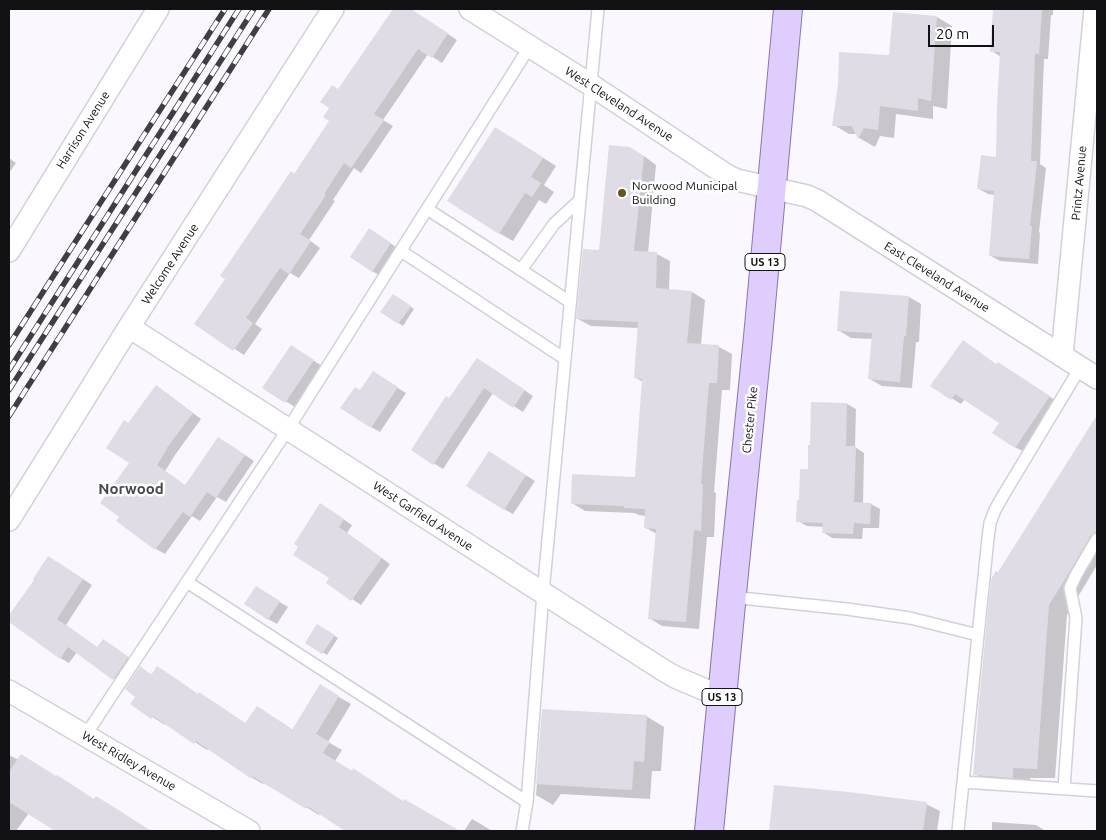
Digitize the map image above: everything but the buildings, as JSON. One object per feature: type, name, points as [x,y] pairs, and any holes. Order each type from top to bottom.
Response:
[{"type":"main road","name":"Chester Pike","points":[[709,831],[760,318],[788,9]]},
{"type":"street","name":"Harrison Avenue","points":[[9,250],[158,9]]},
{"type":"street","name":"Welcome Avenue","points":[[9,520],[129,327],[333,9]]},
{"type":"street","name":"West Cleveland Avenue","points":[[470,9],[590,84],[728,176],[772,188]]},
{"type":"street","name":"Printz Avenue","points":[[1080,367],[1095,9]]},
{"type":"street","name":"East Cleveland Avenue","points":[[772,188],[807,196],[818,201],[1080,367]]},
{"type":"street","name":"West Garfield Avenue","points":[[129,327],[663,670],[722,697]]},
{"type":"street","name":"West Ridley Avenue","points":[[9,691],[248,831]]},
{"type":"lane","points":[[522,831],[598,9]]},
{"type":"lane","points":[[85,736],[288,429],[530,46]]},
{"type":"lane","points":[[522,270],[554,224],[580,200]]},
{"type":"lane","points":[[427,210],[570,302]]},
{"type":"lane","points":[[401,251],[565,359]]},
{"type":"lane","points":[[958,831],[990,523],[995,510],[1080,367]]},
{"type":"lane","points":[[1064,788],[1076,618],[1070,588],[1097,539]]},
{"type":"lane","points":[[187,582],[526,802]]},
{"type":"lane","points":[[731,597],[847,609],[910,618],[978,635]]},
{"type":"lane","points":[[963,782],[1097,791]]},
{"type":"railway","points":[[9,345],[225,9]]},
{"type":"railway","points":[[9,370],[239,9]]},
{"type":"railway","points":[[9,390],[254,9]]},
{"type":"railway","points":[[9,416],[269,9]]},
{"type":"place","name":"Norwood Municipal Building","points":[[622,193]]},
{"type":"district","name":"Norwood","points":[[131,489]]}]
